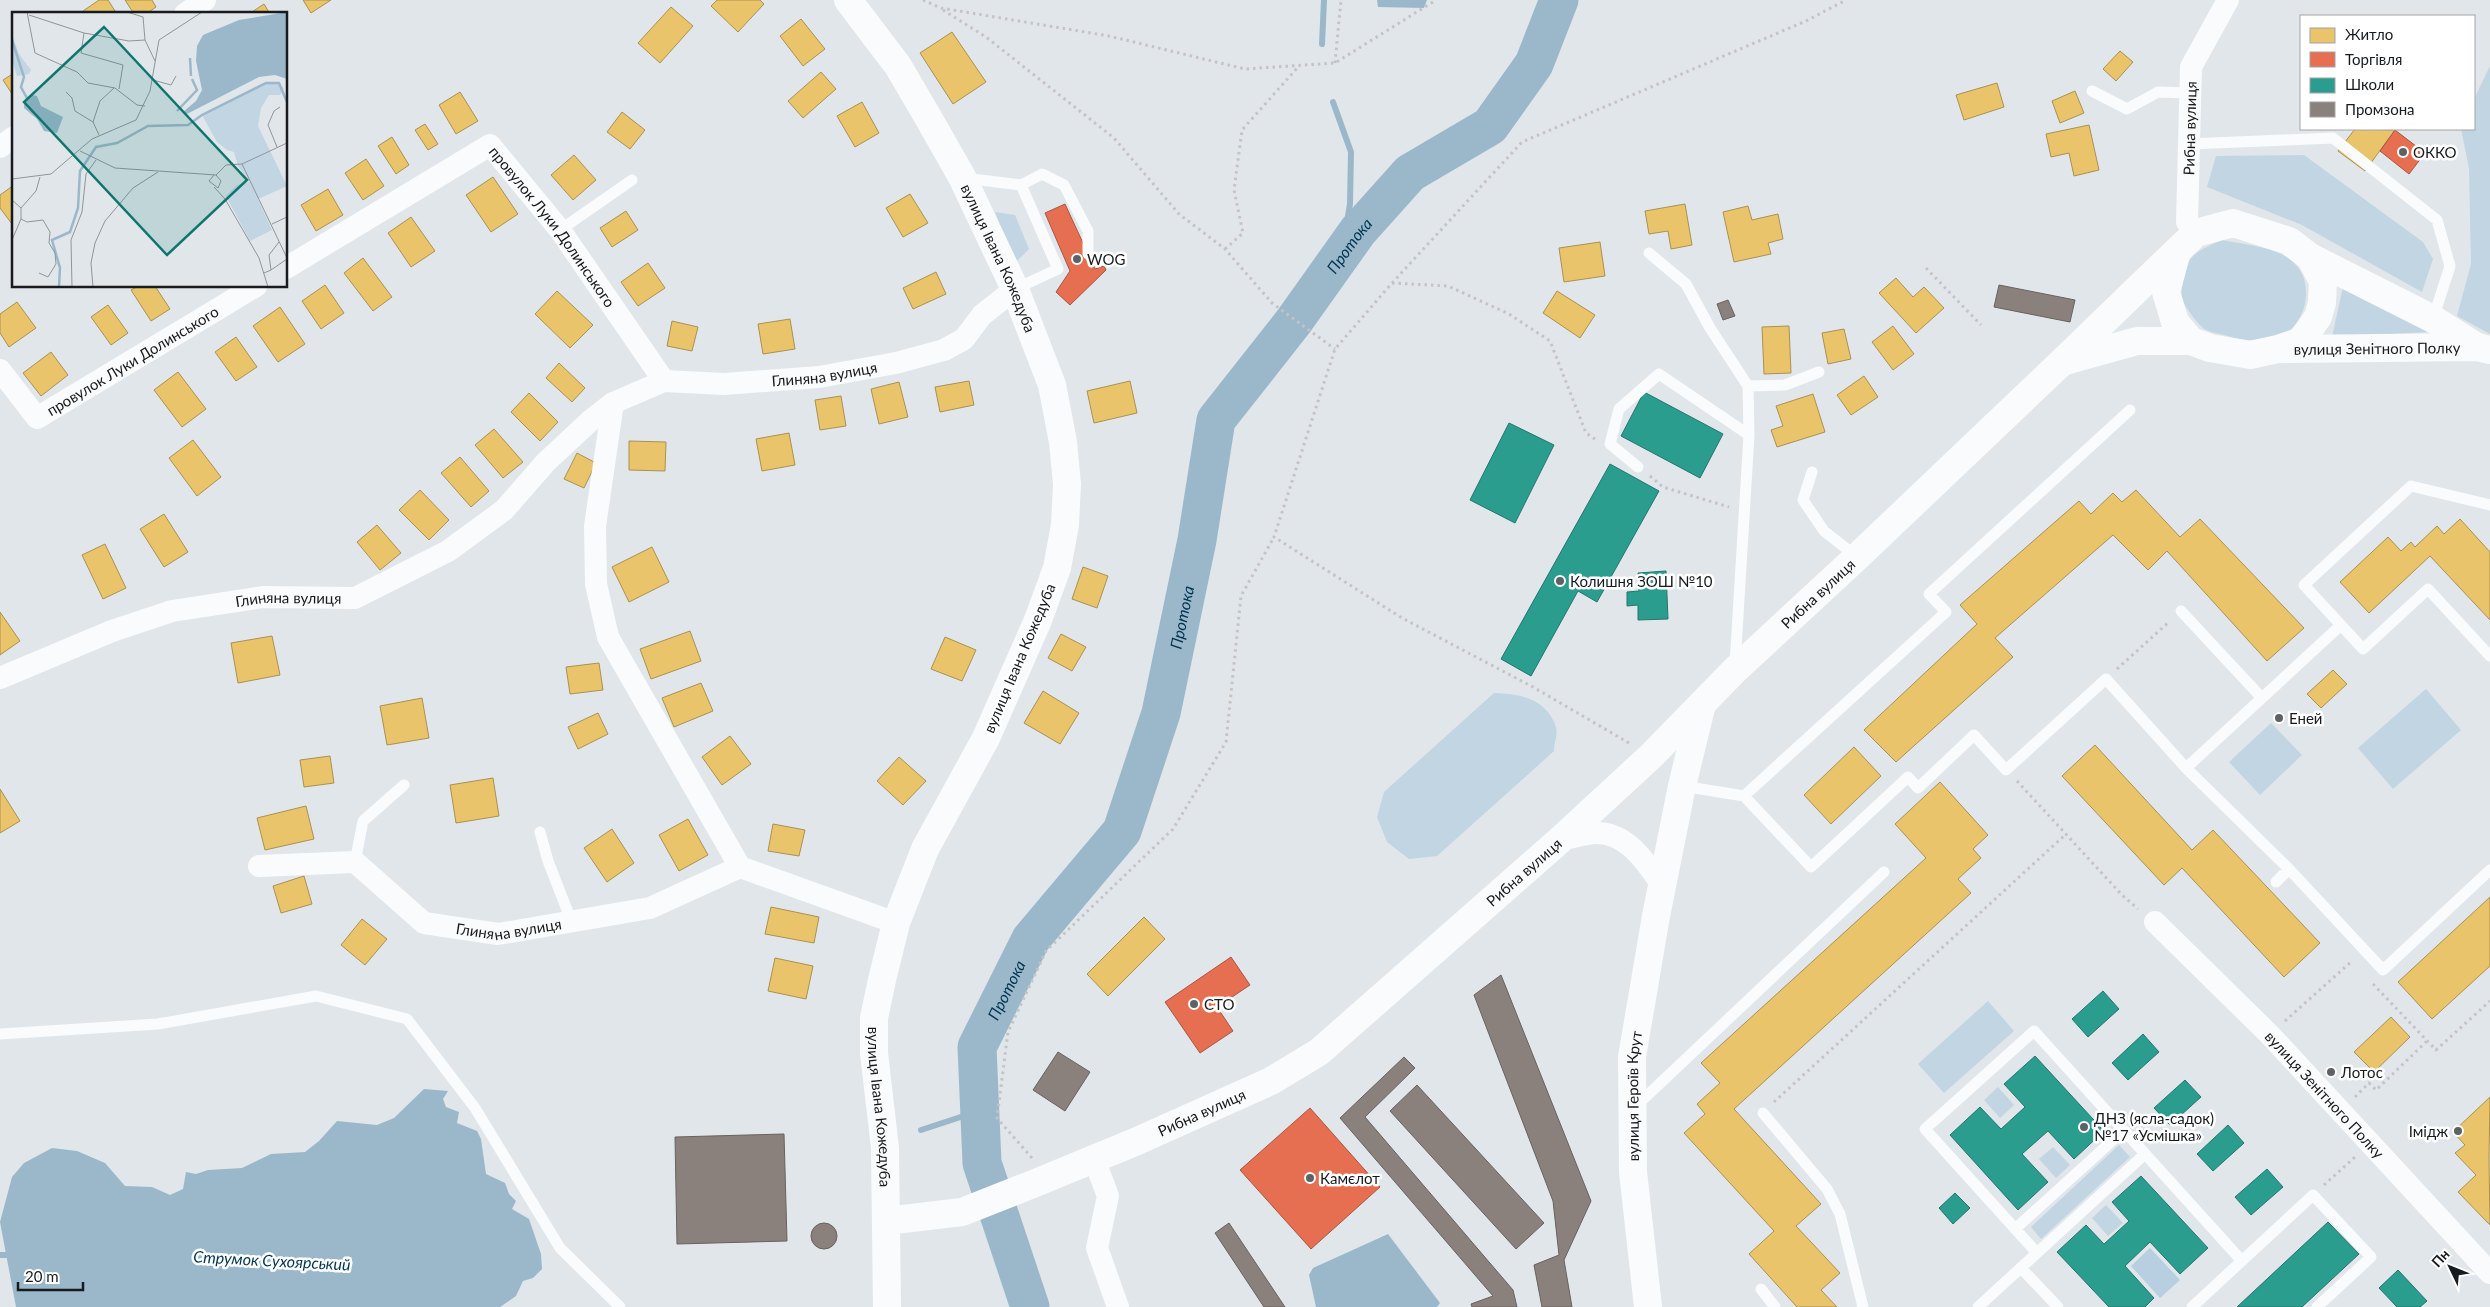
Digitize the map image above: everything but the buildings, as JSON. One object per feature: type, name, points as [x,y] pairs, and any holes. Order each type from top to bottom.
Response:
[{"type":"street","points":[[189,12],[205,0]]},
{"type":"street","name":"Рибна вулиця","points":[[886,1221],[962,1212],[1094,1159],[1224,1103],[1300,1065],[1340,1034],[1560,840],[1651,756],[1734,670],[2062,362],[2186,242],[2191,66],[2228,0]]},
{"type":"street","name":"вулиця Івана Кожедуба","points":[[855,2],[898,66],[962,177],[1015,289],[1052,385],[1063,442],[1067,484],[1065,525],[1057,568],[1038,620],[986,738],[925,849],[896,923],[874,1018],[874,1053],[885,1148],[887,1307]]},
{"type":"street","points":[[0,146],[12,138]]},
{"type":"street","name":"провулок Луки Долинського","points":[[288,267],[490,145],[560,230],[664,381]]},
{"type":"street","points":[[2233,223],[2289,241],[2310,257],[2323,281],[2322,303],[2318,317],[2301,340],[2278,349],[2250,355],[2210,348],[2191,341],[2175,322],[2166,292],[2186,242],[2233,223]]},
{"type":"street","name":"вулиця Зенітного Полку","points":[[2310,257],[2433,319],[2484,349]]},
{"type":"street","name":"провулок Луки Долинського","points":[[0,370],[37,418],[253,288]]},
{"type":"street","name":"Глиняна вулиця","points":[[0,678],[112,632],[172,611],[263,597],[355,598],[448,551],[504,510],[546,462],[590,421],[613,404],[664,381],[724,384],[819,377],[915,358],[944,350],[964,339],[982,315],[1015,289]]},
{"type":"street","name":"Рибна вулиця","points":[[2062,362],[2137,341],[2191,341]]},
{"type":"street","name":"вулиця Зенітного Полку","points":[[2278,349],[2484,349]]},
{"type":"street","points":[[613,404],[595,526],[596,584],[608,637],[740,867],[896,923]]},
{"type":"street","name":"вулиця Героїв Крут","points":[[1648,1307],[1633,1172],[1632,1057],[1662,886],[1682,786],[1702,704]]},
{"type":"street","points":[[1560,840],[1596,833],[1623,840],[1640,856],[1662,886]]},
{"type":"street","points":[[259,866],[355,862]]},
{"type":"street","name":"Глиняна вулиця","points":[[355,862],[424,923],[498,934],[650,908],[740,867]]},
{"type":"street","name":"вулиця Зенітного Полку","points":[[2155,922],[2270,1035],[2490,1273]]},
{"type":"street","points":[[1094,1159],[1108,1196],[1097,1248],[1118,1307]]},
{"type":"lane","points":[[2092,91],[2127,108],[2158,92],[2190,93]]},
{"type":"lane","points":[[2189,144],[2333,138],[2437,220],[2450,266],[2433,319]]},
{"type":"lane","points":[[962,177],[1020,185],[1042,174],[1064,185],[1088,231],[1088,254]]},
{"type":"lane","points":[[560,230],[632,180]]},
{"type":"lane","points":[[1015,289],[1062,266],[1020,185]]},
{"type":"lane","points":[[1649,253],[1686,284],[1710,328],[1748,386],[1749,435],[1734,670]]},
{"type":"lane","points":[[1748,386],[1785,385],[1819,372]]},
{"type":"lane","points":[[1638,467],[1610,444],[1619,409],[1659,374],[1749,435]]},
{"type":"lane","points":[[1744,796],[1946,612],[1929,594],[2130,410]]},
{"type":"lane","points":[[1812,472],[1803,500],[1824,531],[1856,557]]},
{"type":"lane","points":[[2490,505],[2411,486],[2304,585],[2363,649],[2428,589],[2490,656]]},
{"type":"lane","points":[[2181,610],[2262,698]]},
{"type":"lane","points":[[2186,768],[2342,625]]},
{"type":"lane","points":[[1682,786],[1744,796],[1811,867],[1908,777],[1918,788],[1974,735],[2006,770],[2106,680],[2186,768],[2289,869],[2383,970],[2490,870]]},
{"type":"lane","points":[[355,862],[363,821],[404,785]]},
{"type":"lane","points":[[540,832],[548,861],[571,920]]},
{"type":"lane","points":[[2276,882],[2289,869]]},
{"type":"lane","points":[[1632,1109],[1884,872]]},
{"type":"lane","points":[[0,1034],[158,1024],[316,996],[407,1019],[475,1108],[560,1248],[620,1307]]},
{"type":"lane","points":[[2037,1253],[1925,1129],[2034,1032],[2242,1261]]},
{"type":"lane","points":[[1763,1112],[1827,1190],[1836,1206],[1863,1307]]},
{"type":"lane","points":[[2015,1229],[2123,1130]]},
{"type":"lane","points":[[1978,1307],[2145,1154]]},
{"type":"lane","points":[[2192,1307],[2313,1195],[2371,1258],[2317,1307]]},
{"type":"lane","points":[[2021,1268],[2058,1307]]},
{"type":"lane","points":[[1761,1289],[1776,1307]]},
{"type":"path","points":[[924,0],[941,8],[986,37],[1114,138],[1178,214],[1225,249],[1272,303],[1336,349]]},
{"type":"path","points":[[1335,63],[1341,0]]},
{"type":"path","points":[[941,8],[1110,36],[1245,69],[1335,63],[1436,0]]},
{"type":"path","points":[[1041,1181],[997,1118],[1008,1032],[1046,951],[1173,829],[1226,742],[1241,596],[1274,537],[1336,349],[1392,283],[1522,142],[1806,21],[1846,0]]},
{"type":"path","points":[[1225,249],[1244,233],[1234,190],[1242,130],[1299,66]]},
{"type":"path","points":[[1926,268],[1982,325]]},
{"type":"path","points":[[1392,283],[1448,286],[1510,314],[1550,341]]},
{"type":"path","points":[[1274,537],[1402,618],[1533,687],[1651,756]]},
{"type":"path","points":[[2106,680],[2181,610]]},
{"type":"path","points":[[2006,770],[2122,895]]},
{"type":"path","points":[[1763,1112],[2066,834]]},
{"type":"path","points":[[2270,1035],[2351,960],[2357,967]]},
{"type":"path","points":[[2370,980],[2436,1050],[2490,1001]]},
{"type":"path","points":[[2340,1111],[2369,1083],[2376,1090],[2427,1040]]},
{"type":"path","points":[[2313,1195],[2370,1143]]},
{"type":"shaded area","points":[[2490,66],[2490,334],[2457,316],[2471,264],[2469,168],[2461,130],[2475,130],[2475,97]]},
{"type":"shaded area","points":[[2304,155],[2423,242],[2433,259],[2422,292],[2302,225],[2207,187],[2216,156]]},
{"type":"shaded area","points":[[995,212],[1015,215],[1029,249],[1014,264]]},
{"type":"shaded area","points":[[2222,240],[2260,247],[2279,253],[2294,263],[2301,273],[2306,295],[2304,307],[2300,318],[2284,335],[2273,339],[2254,341],[2209,331],[2199,324],[2181,300],[2184,276],[2189,261],[2201,250]]},
{"type":"shaded area","points":[[2343,287],[2429,332],[2332,337]]},
{"type":"shaded area","points":[[2426,689],[2461,730],[2393,789],[2358,748]]},
{"type":"shaded area","points":[[1494,693],[1522,697],[1539,704],[1546,710],[1552,717],[1557,732],[1554,751],[1437,856],[1409,859],[1387,842],[1377,817],[1384,792]]},
{"type":"shaded area","points":[[2271,723],[2302,755],[2260,795],[2229,762]]},
{"type":"shaded area","points":[[1988,1001],[2014,1031],[1944,1093],[1918,1064]]},
{"type":"shaded area","points":[[1998,1087],[2014,1105],[2000,1118],[1984,1100]]},
{"type":"shaded area","points":[[2119,1145],[2130,1157],[2041,1239],[2031,1227]]},
{"type":"shaded area","points":[[2053,1147],[2070,1165],[2056,1178],[2039,1159]]},
{"type":"shaded area","points":[[2106,1205],[2123,1223],[2108,1236],[2092,1218]]},
{"type":"shaded area","points":[[2150,1248],[2180,1280],[2160,1298],[2131,1266]]},
{"type":"water","points":[[1377,0],[1427,0],[1424,8],[1378,7]]},
{"type":"water","points":[[424,1089],[448,1091],[443,1099],[446,1107],[459,1112],[457,1123],[477,1131],[481,1139],[486,1174],[505,1183],[509,1194],[516,1201],[512,1209],[529,1219],[541,1254],[542,1269],[533,1278],[523,1281],[516,1296],[500,1307],[16,1307],[0,1222],[12,1177],[24,1163],[52,1148],[77,1151],[105,1163],[125,1186],[152,1187],[170,1195],[183,1189],[186,1172],[196,1174],[208,1170],[242,1168],[271,1154],[305,1152],[319,1141],[337,1121],[377,1125],[394,1118]]},
{"type":"water","points":[[1388,1234],[1440,1303],[1437,1307],[1316,1307],[1309,1275],[1313,1268]]},
{"type":"waterway","points":[[1322,44],[1324,0]]},
{"type":"waterway","name":"Протока","points":[[1030,1307],[982,1163],[977,1047],[1031,939],[1122,831],[1161,713],[1197,540],[1216,420],[1294,321],[1358,231],[1410,173],[1490,126],[1534,64],[1559,0]]},
{"type":"waterway","points":[[1333,102],[1351,152],[1350,204],[1342,253]]},
{"type":"waterway","name":"Струмок Сухоярський","points":[[921,1130],[979,1111]]},
{"type":"waterway","name":"Струмок Сухоярський","points":[[0,1255],[14,1255]]},
{"type":"place","name":"ОККО","points":[[2403,152]]},
{"type":"place","name":"WOG","points":[[1077,259]]},
{"type":"place","name":"Колишня ЗОШ №10","points":[[1560,581]]},
{"type":"place","name":"Еней","points":[[2279,718]]},
{"type":"place","name":"СТО","points":[[1194,1004]]},
{"type":"place","name":"Лотос","points":[[2331,1072]]},
{"type":"place","name":"ДНЗ (ясла-садок) №17 «Усмішка»","points":[[2084,1127]]},
{"type":"place","name":"Імідж","points":[[2458,1131]]},
{"type":"place","name":"Камєлот","points":[[1310,1178]]}]
